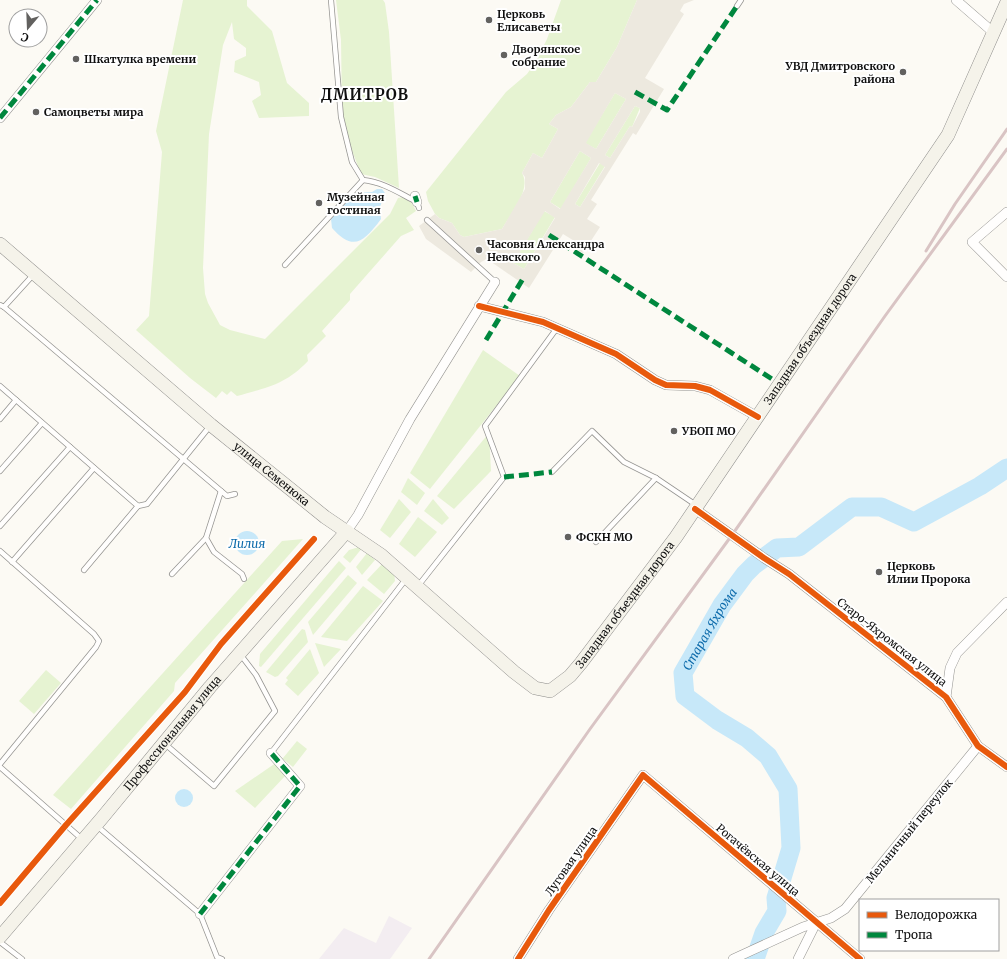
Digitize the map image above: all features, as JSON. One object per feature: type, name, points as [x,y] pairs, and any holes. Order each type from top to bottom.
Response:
[{"type":"main road","name":"Западная объездная дорога","points":[[550,691],[570,676],[581,663],[696,508],[948,135],[1007,2]]},
{"type":"main road","name":"улица Семенюка","points":[[0,244],[211,425],[325,517],[368,545],[535,688],[550,691]]},
{"type":"main road","name":"Профессиональная улица","points":[[0,937],[96,825],[239,653],[346,531]]},
{"type":"street","points":[[0,118],[97,0]]},
{"type":"street","points":[[956,0],[994,33]]},
{"type":"street","points":[[1007,212],[972,242],[1007,277]]},
{"type":"street","points":[[346,531],[358,515],[410,419],[495,282]]},
{"type":"street","points":[[479,306],[543,322],[616,354],[655,380],[666,385],[695,386],[710,390],[758,417]]},
{"type":"street","name":"Старо-Яхромская улица","points":[[696,508],[764,558],[789,574],[946,697],[978,746],[1007,767]]},
{"type":"street","points":[[946,697],[950,668],[957,652],[1007,602]]},
{"type":"street","name":"Мельничный переулок","points":[[733,959],[797,930],[832,918],[845,909],[978,746]]},
{"type":"street","points":[[200,914],[300,786],[271,753]]},
{"type":"street","name":"Рогачёвская улица","points":[[643,775],[860,959]]},
{"type":"street","name":"Луговая улица","points":[[518,959],[549,910],[643,775]]},
{"type":"street","points":[[798,959],[816,923]]},
{"type":"lane","points":[[331,0],[341,117],[352,162],[363,180],[380,183],[417,202]]},
{"type":"lane","points":[[737,6],[741,0]]},
{"type":"lane","points":[[285,265],[363,180]]},
{"type":"lane","points":[[427,220],[495,282]]},
{"type":"lane","points":[[34,274],[2,306],[227,496],[235,494]]},
{"type":"lane","points":[[417,587],[504,477],[486,426],[557,328]]},
{"type":"lane","points":[[0,386],[138,506]]},
{"type":"lane","points":[[0,419],[16,400]]},
{"type":"lane","points":[[0,471],[42,423]]},
{"type":"lane","points":[[84,570],[138,506],[147,504],[211,425]]},
{"type":"lane","points":[[552,472],[592,431],[624,462],[656,478],[696,508]]},
{"type":"lane","points":[[0,526],[70,447]]},
{"type":"lane","points":[[12,562],[94,468]]},
{"type":"lane","points":[[596,542],[656,478]]},
{"type":"lane","points":[[172,574],[206,538],[221,491]]},
{"type":"lane","points":[[206,538],[214,552],[242,574],[244,579]]},
{"type":"lane","points":[[0,551],[94,634],[99,641],[96,647],[0,764]]},
{"type":"lane","points":[[271,753],[407,578]]},
{"type":"lane","points":[[164,742],[214,786],[275,711],[256,675],[239,653]]},
{"type":"lane","points":[[0,767],[83,840]]},
{"type":"lane","points":[[96,825],[200,914],[217,957],[222,959]]},
{"type":"lane","points":[[0,942],[22,959]]},
{"type":"shaded area","points":[[637,0],[694,0],[684,4],[680,11],[684,14],[645,78],[664,89],[636,135],[633,133],[591,200],[597,204],[587,219],[600,227],[583,253],[576,249],[576,242],[563,234],[529,288],[487,259],[481,262],[471,272],[426,239],[419,226],[435,214],[439,218],[452,223],[460,235],[464,237],[502,229],[525,189],[525,177],[522,173],[533,153],[542,158],[558,129],[549,124],[556,115],[571,107],[590,82],[596,82],[617,47]],"holes":[[[615,93],[626,99],[596,149],[586,143]],[[635,106],[640,108],[640,112],[632,127],[630,126],[610,158],[605,155]],[[580,151],[591,158],[560,209],[550,202]],[[599,163],[605,167],[580,207],[575,204]],[[545,211],[555,218],[524,269],[513,263]]]},
{"type":"shaded area","points":[[389,916],[412,928],[390,959],[319,959],[344,928],[376,943]]},
{"type":"green space","points":[[183,0],[247,0],[247,6],[272,31],[287,83],[309,103],[309,116],[259,118],[252,101],[261,95],[259,82],[234,72],[235,61],[246,56],[246,48],[234,39],[232,22],[223,45],[209,134],[203,268],[205,294],[208,303],[220,325],[230,330],[265,339],[390,214],[398,198],[403,197],[412,203],[416,211],[406,218],[414,230],[401,236],[350,294],[350,300],[322,331],[326,336],[307,355],[308,361],[292,375],[276,384],[237,396],[231,391],[227,395],[222,391],[216,398],[190,378],[136,330],[149,316],[162,152],[156,131]]},
{"type":"green space","points":[[336,0],[383,0],[385,3],[389,32],[399,188],[375,177],[361,174],[351,148],[342,110],[341,40]]},
{"type":"green space","points":[[561,0],[637,0],[617,47],[596,82],[590,82],[571,107],[556,115],[549,124],[558,129],[542,158],[533,153],[522,173],[524,187],[519,202],[502,229],[464,237],[460,235],[452,223],[439,218],[435,214],[428,201],[426,192],[506,92],[527,74],[536,61],[547,39]]},
{"type":"green space","points":[[615,93],[626,99],[596,149],[585,143]]},
{"type":"green space","points":[[635,106],[640,108],[632,127],[630,126],[610,158],[605,155]]},
{"type":"green space","points":[[580,151],[591,158],[561,209],[550,202]]},
{"type":"green space","points":[[600,163],[605,166],[580,207],[575,204]]},
{"type":"green space","points":[[544,211],[555,217],[524,269],[513,263]]},
{"type":"green space","points":[[483,350],[520,376],[430,489],[410,473]]},
{"type":"green space","points":[[489,433],[491,471],[454,509],[437,496]]},
{"type":"green space","points":[[408,478],[425,493],[417,505],[401,492]]},
{"type":"green space","points":[[399,499],[411,512],[390,538],[380,530]]},
{"type":"green space","points":[[433,499],[449,518],[442,525],[424,511]]},
{"type":"green space","points":[[418,517],[437,532],[415,557],[399,544]]},
{"type":"green space","points":[[303,539],[175,683],[174,691],[71,809],[53,795],[282,541]]},
{"type":"green space","points":[[363,547],[350,563],[343,557],[349,550]]},
{"type":"green space","points":[[367,553],[375,560],[362,575],[356,567]]},
{"type":"green space","points":[[339,561],[346,568],[261,667],[259,666],[260,654]]},
{"type":"green space","points":[[383,563],[394,572],[395,581],[384,594],[367,580]]},
{"type":"green space","points":[[348,575],[357,583],[313,635],[308,622]]},
{"type":"green space","points":[[363,586],[383,601],[347,641],[321,637]]},
{"type":"green space","points":[[302,629],[305,630],[308,642],[278,676],[275,677],[266,672]]},
{"type":"green space","points":[[315,643],[341,649],[324,667]]},
{"type":"green space","points":[[310,649],[319,673],[298,696],[285,684],[288,680],[286,678]]},
{"type":"green space","points":[[46,670],[61,683],[34,714],[19,701]]},
{"type":"green space","points":[[297,741],[307,749],[293,767],[283,759],[286,775],[255,808],[235,791],[283,758]]},
{"type":"water","points":[[377,189],[382,189],[385,193],[380,207],[381,219],[364,238],[352,242],[346,240],[332,228],[331,219],[355,193],[372,192]]},
{"type":"water","name":"Лилия","points":[[247,531],[256,534],[259,543],[256,552],[247,555],[238,552],[235,543],[238,534]]},
{"type":"water","points":[[184,789],[190,792],[193,798],[190,804],[184,807],[178,804],[175,798],[178,792]]},
{"type":"waterway","name":"Старая Яхрома","points":[[755,959],[764,933],[777,911],[776,898],[791,848],[788,789],[768,756],[747,738],[717,720],[685,696],[683,673],[722,605],[745,574],[754,565],[777,548],[799,547],[852,507],[881,507],[914,522],[980,486],[1007,468]]},
{"type":"railway","points":[[926,251],[955,204],[1007,129]]},
{"type":"railway","points":[[429,959],[590,729],[732,535],[885,316],[1007,149]]},
{"type":"marked path","points":[[0,118],[97,0]]},
{"type":"marked path","points":[[635,92],[667,110],[737,6]]},
{"type":"marked path","points":[[415,196],[417,202]]},
{"type":"marked path","points":[[549,235],[772,379]]},
{"type":"marked path","points":[[486,340],[524,277]]},
{"type":"marked path","points":[[504,477],[552,472]]},
{"type":"marked path","points":[[200,914],[300,786],[271,753]]},
{"type":"cycle path","points":[[479,306],[543,322],[616,354],[655,380],[666,385],[695,386],[710,390],[758,417]]},
{"type":"cycle path","points":[[695,509],[789,574],[946,697],[978,746],[1007,767]]},
{"type":"cycle path","points":[[0,903],[66,825],[185,692],[221,644],[314,539]]},
{"type":"cycle path","points":[[518,959],[549,910],[643,775],[860,959]]},
{"type":"place","name":"Церковь Елиcаветы","points":[[489,20]]},
{"type":"place","name":"Дворянское собрание","points":[[504,55]]},
{"type":"place","name":"Шкатулка времени","points":[[76,59]]},
{"type":"place","name":"УВД Дмитровского района","points":[[903,72]]},
{"type":"place","name":"Самоцветы мира","points":[[36,112]]},
{"type":"place","name":"Музейная гостиная","points":[[319,203]]},
{"type":"place","name":"Часовня Александра Невского","points":[[479,250]]},
{"type":"place","name":"УБОП МО","points":[[674,431]]},
{"type":"place","name":"ФСКН МО","points":[[568,537]]},
{"type":"place","name":"Церковь Илии Пророка","points":[[879,572]]},
{"type":"district","name":"ДМИТРОВ","points":[[365,94]]}]
